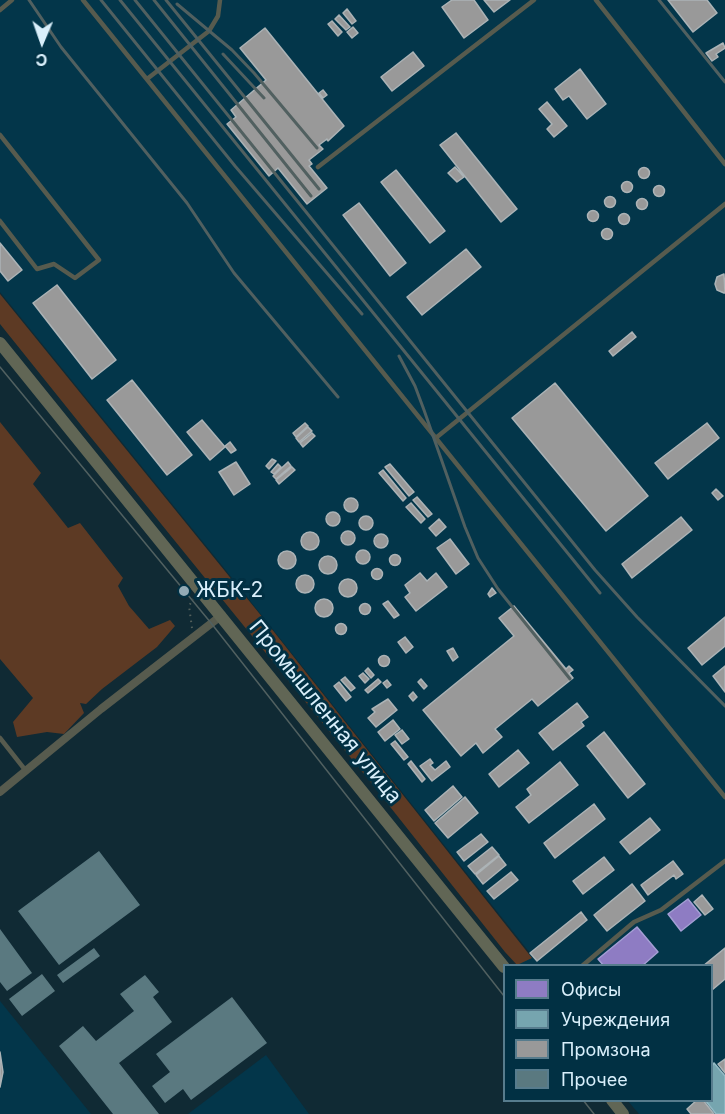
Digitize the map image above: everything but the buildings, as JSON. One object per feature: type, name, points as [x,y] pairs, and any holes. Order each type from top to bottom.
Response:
[{"type":"street","name":"Промышленная улица","points":[[0,343],[503,966]]},
{"type":"street","points":[[0,792],[101,709],[222,615]]},
{"type":"street","points":[[613,1102],[623,1114]]},
{"type":"lane","points":[[0,10],[12,0]]},
{"type":"lane","points":[[83,0],[725,797]]},
{"type":"lane","points":[[147,79],[209,32],[218,16],[220,0]]},
{"type":"lane","points":[[318,167],[534,0]]},
{"type":"lane","points":[[596,0],[725,164]]},
{"type":"lane","points":[[0,135],[99,260],[75,278],[54,264],[38,268],[0,221]]},
{"type":"lane","points":[[437,437],[725,204]]},
{"type":"lane","points":[[0,738],[26,771]]},
{"type":"lane","points":[[584,964],[634,922],[661,910],[725,861]]},
{"type":"path","points":[[194,597],[189,606],[194,637]]},
{"type":"shaded area","points":[[0,0],[725,0],[725,1114],[639,1114],[629,1102],[713,1102],[713,964],[517,963],[530,953],[220,563],[0,292]]},
{"type":"shaded area","points":[[0,294],[263,618],[532,958],[516,964],[505,952],[0,324]]},
{"type":"shaded area","points":[[0,422],[41,473],[33,484],[68,528],[80,523],[123,578],[118,586],[129,606],[149,629],[170,620],[175,626],[157,647],[86,704],[80,703],[84,713],[64,734],[47,732],[17,737],[13,722],[33,698],[0,659]]},
{"type":"shaded area","points":[[0,1001],[91,1114],[0,1114]]},
{"type":"shaded area","points":[[266,1055],[309,1114],[188,1114]]},
{"type":"tram line","points":[[0,367],[211,623],[503,995]]},
{"type":"tram line","points":[[585,1102],[594,1114]]},
{"type":"railway","points":[[29,0],[61,47],[187,203],[234,273],[338,397]]},
{"type":"railway","points":[[101,0],[235,166],[362,314]]},
{"type":"railway","points":[[120,0],[600,593]]},
{"type":"railway","points":[[135,0],[595,570],[637,617],[725,706]]},
{"type":"railway","points":[[154,0],[311,196]]},
{"type":"railway","points":[[166,0],[319,189]]},
{"type":"railway","points":[[659,0],[725,82]]},
{"type":"railway","points":[[177,4],[232,50],[317,148]]},
{"type":"railway","points":[[223,54],[264,98]]},
{"type":"railway","points":[[399,356],[415,386],[478,558],[498,589],[570,679]]},
{"type":"place","name":"ЖБК-2","points":[[184,591]]}]
